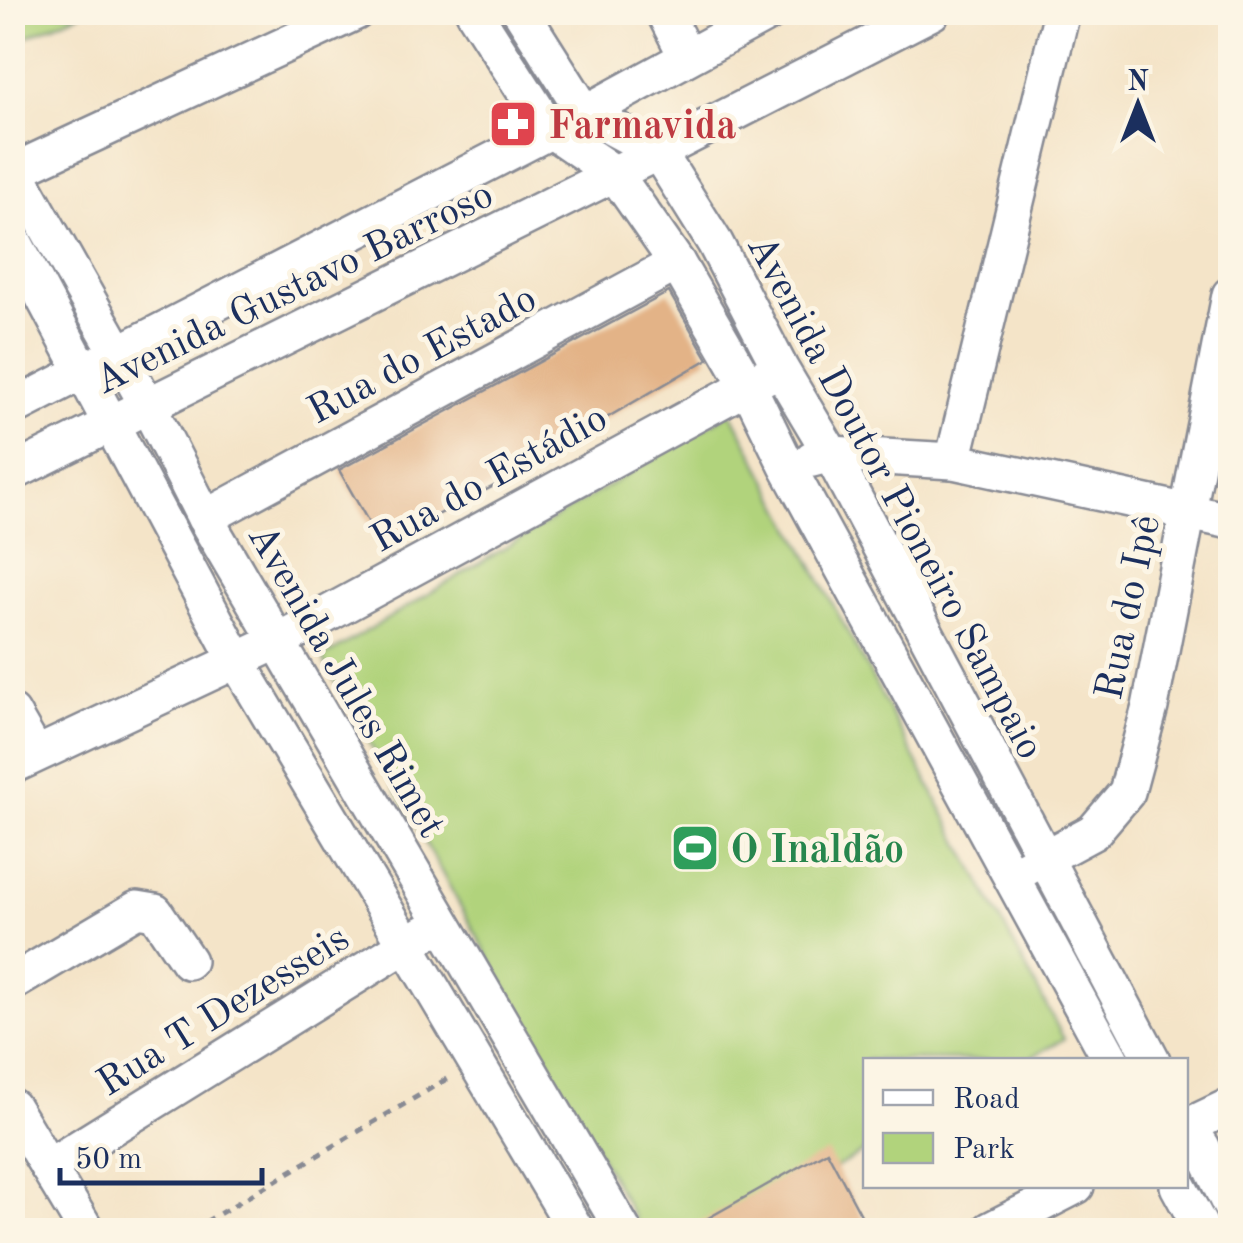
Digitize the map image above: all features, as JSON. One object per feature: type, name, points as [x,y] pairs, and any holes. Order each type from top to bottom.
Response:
[{"type":"street","points":[[13,169],[356,12]]},
{"type":"street","name":"Avenida Doutor Pioneiro Sampaio","points":[[474,12],[549,128],[615,174],[678,263],[1110,1058]]},
{"type":"street","name":"Avenida Doutor Pioneiro Sampaio","points":[[521,12],[585,113],[658,152],[715,243],[1151,1058]]},
{"type":"street","points":[[664,12],[687,57]]},
{"type":"street","name":"Avenida Gustavo Barroso","points":[[12,408],[549,128],[585,113],[771,12]]},
{"type":"street","name":"Avenida Gustavo Barroso","points":[[12,472],[615,174],[932,12]]},
{"type":"street","points":[[953,461],[1062,12]]},
{"type":"street","name":"Avenida Jules Rimet","points":[[13,169],[148,406],[204,518],[623,1230]]},
{"type":"street","name":"Avenida Jules Rimet","points":[[12,238],[237,661],[576,1230]]},
{"type":"street","name":"Rua do Estado","points":[[204,518],[678,263]]},
{"type":"street","name":"Rua do Ipê","points":[[1011,876],[1093,832],[1127,792],[1150,707],[1230,295]]},
{"type":"street","name":"Rua do Estádio","points":[[24,760],[276,642],[747,384],[782,370]]},
{"type":"street","points":[[787,466],[831,454],[953,461],[1230,521]]},
{"type":"street","points":[[12,714],[24,760]]},
{"type":"street","points":[[333,822],[370,802]]},
{"type":"street","points":[[12,983],[137,909],[155,912],[188,961]]},
{"type":"street","name":"Rua T Dezesseis","points":[[48,1167],[441,922]]},
{"type":"street","points":[[1188,1124],[1230,1106]]},
{"type":"street","points":[[12,1107],[86,1230]]},
{"type":"street","points":[[1188,1129],[1230,1204]]},
{"type":"street","points":[[990,1230],[1072,1188]]},
{"type":"street","points":[[1179,1188],[1202,1230]]},
{"type":"path","points":[[192,1230],[474,1063]]},
{"type":"green space","points":[[13,12],[81,13],[22,39]]},
{"type":"green space","name":"O Inaldão","points":[[731,412],[1064,1039],[1030,1058],[863,1058],[863,1152],[726,1230],[641,1230],[322,658]]},
{"type":"building","points":[[669,292],[708,359],[565,442],[568,448],[381,544],[339,470]]},
{"type":"building","points":[[827,1151],[869,1230],[687,1230]]},
{"type":"place","name":"Farmavida","points":[[513,124]]},
{"type":"place","name":"O Inaldão","points":[[695,848]]}]
